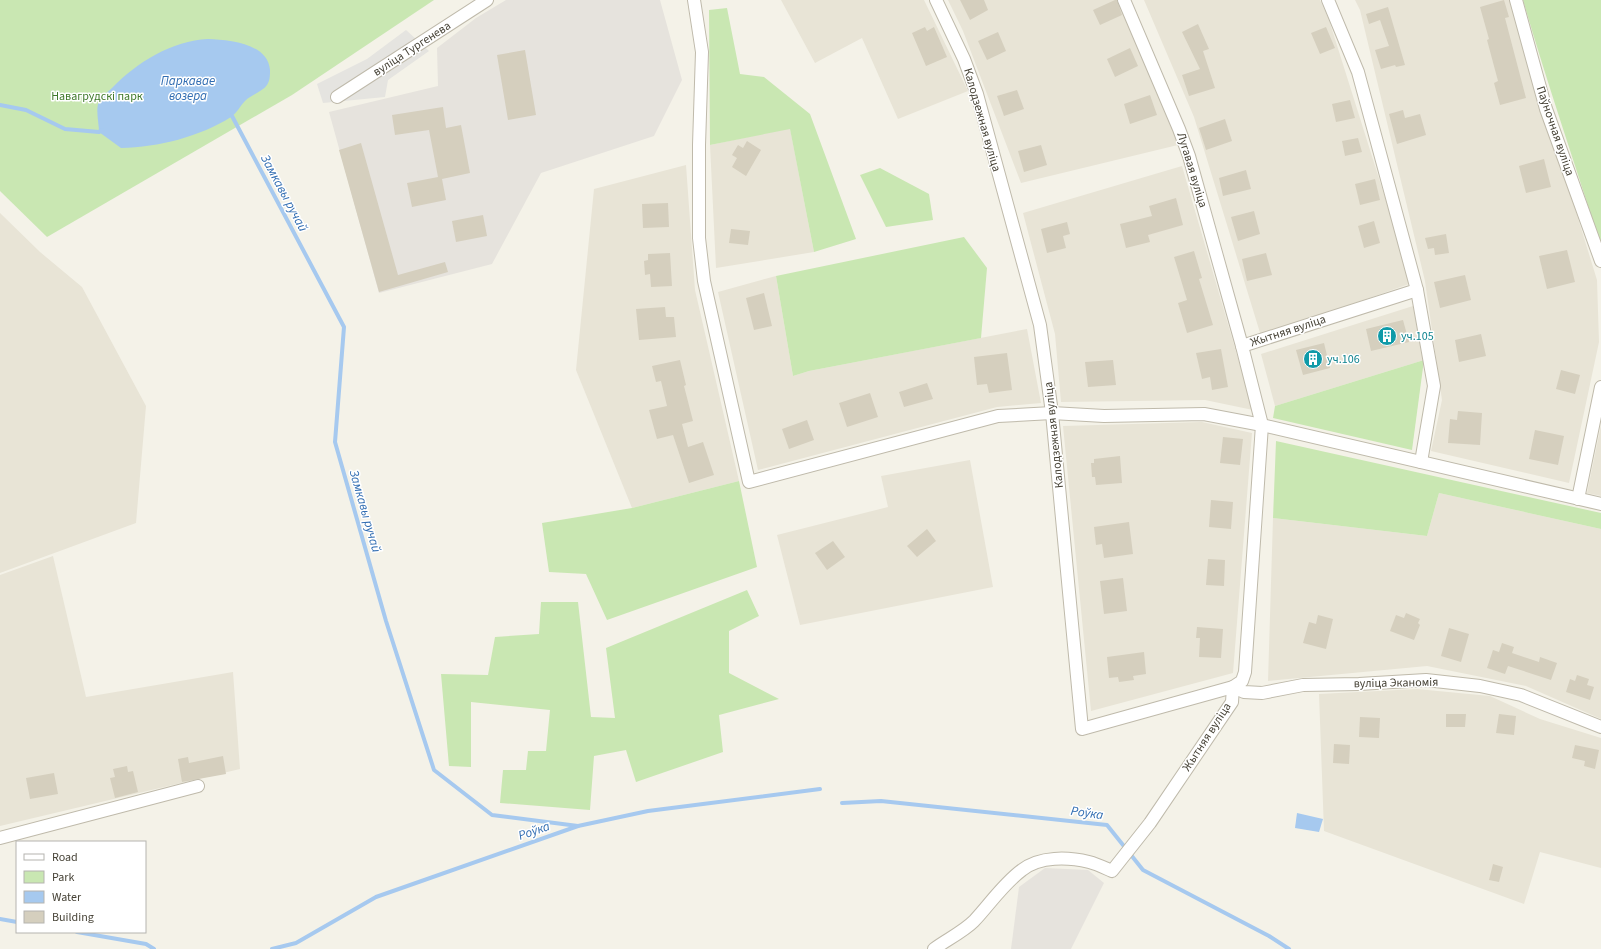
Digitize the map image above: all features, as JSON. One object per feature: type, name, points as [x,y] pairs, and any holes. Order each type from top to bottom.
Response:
[{"type":"street","name":"вуліца Тургенева","points":[[337,98],[487,0]]},
{"type":"street","points":[[694,0],[702,52],[698,238],[704,281],[749,482],[998,416],[1052,413],[1104,416],[1204,414],[1262,425],[1601,504]]},
{"type":"street","name":"Калодзежная вуліца","points":[[936,0],[964,59],[977,94],[1040,325],[1052,413],[1082,730],[1233,687]]},
{"type":"street","name":"Лугавая вуліца","points":[[1124,0],[1189,156],[1242,346]]},
{"type":"street","points":[[1328,0],[1358,72],[1417,290],[1434,386],[1421,462]]},
{"type":"street","name":"Паўночная вуліца","points":[[1516,0],[1546,109],[1601,261]]},
{"type":"street","name":"Жытняя вуліца","points":[[934,949],[972,922],[1006,884],[1022,869],[1034,862],[1047,859],[1090,862],[1112,871],[1150,823],[1232,702],[1233,687],[1242,681],[1245,672],[1262,425],[1242,346],[1417,290]]},
{"type":"street","points":[[1578,499],[1601,387]]},
{"type":"street","name":"вуліца Эканомія","points":[[1233,687],[1244,692],[1262,693],[1303,685],[1359,684],[1426,680],[1480,686],[1521,695],[1601,728]]},
{"type":"street","points":[[0,838],[198,786]]},
{"type":"shaded area","points":[[506,0],[660,0],[682,80],[654,136],[541,173],[492,264],[379,293],[329,112],[438,86],[437,48],[476,18]]},
{"type":"shaded area","points":[[781,0],[924,0],[968,91],[898,119],[862,38],[815,63]]},
{"type":"shaded area","points":[[948,0],[1120,0],[1182,144],[1021,183],[963,31]]},
{"type":"shaded area","points":[[1144,0],[1320,0],[1329,20],[1412,283],[1261,336],[1194,117]]},
{"type":"shaded area","points":[[1355,0],[1511,0],[1597,280],[1599,342],[1569,483],[1431,451],[1442,400],[1425,281],[1360,10]]},
{"type":"shaded area","points":[[406,30],[429,51],[388,80],[385,97],[323,103],[317,84],[367,59]]},
{"type":"shaded area","points":[[790,128],[814,252],[716,268],[710,145]]},
{"type":"shaded area","points":[[686,165],[695,290],[739,481],[632,508],[576,370],[594,189]]},
{"type":"shaded area","points":[[1182,166],[1253,410],[1205,400],[1061,402],[1055,334],[1023,213]]},
{"type":"shaded area","points":[[0,213],[40,252],[82,287],[146,406],[136,523],[0,573]]},
{"type":"shaded area","points":[[776,276],[793,376],[809,371],[1027,329],[1041,403],[997,407],[758,470],[718,292]]},
{"type":"shaded area","points":[[1413,306],[1424,360],[1275,406],[1261,354]]},
{"type":"shaded area","points":[[1202,422],[1252,433],[1233,673],[1091,711],[1063,426]]},
{"type":"shaded area","points":[[1601,425],[1601,496],[1587,493]]},
{"type":"shaded area","points":[[970,460],[993,587],[800,625],[777,535],[888,507],[881,476]]},
{"type":"shaded area","points":[[1439,493],[1601,529],[1601,719],[1526,686],[1427,666],[1268,681],[1273,518],[1427,536]]},
{"type":"shaded area","points":[[53,556],[86,697],[233,672],[240,769],[0,826],[0,575]]},
{"type":"shaded area","points":[[1417,689],[1490,696],[1540,719],[1601,738],[1601,868],[1540,852],[1524,904],[1324,831],[1319,694]]},
{"type":"shaded area","points":[[1045,868],[1088,870],[1104,883],[1071,949],[1011,949],[1019,887]]},
{"type":"green space","name":"Навагрудскі парк","points":[[0,0],[434,0],[292,95],[47,237],[0,191]]},
{"type":"green space","points":[[1523,0],[1601,0],[1601,246],[1551,93]]},
{"type":"green space","points":[[727,8],[740,74],[764,77],[810,114],[856,239],[814,252],[790,129],[710,145],[709,10]]},
{"type":"green space","points":[[880,168],[929,194],[933,220],[886,227],[860,175]]},
{"type":"green space","points":[[964,237],[987,268],[981,338],[809,371],[793,376],[776,276]]},
{"type":"green space","points":[[1424,360],[1412,450],[1273,418],[1275,406]]},
{"type":"green space","points":[[1276,441],[1601,513],[1601,529],[1439,493],[1427,536],[1273,518]]},
{"type":"green space","points":[[739,481],[757,567],[607,620],[586,574],[549,572],[542,523],[632,508]]},
{"type":"green space","points":[[747,590],[759,616],[729,631],[729,673],[779,699],[719,715],[723,752],[636,782],[626,750],[594,756],[590,810],[500,803],[503,770],[526,770],[528,751],[546,751],[550,710],[471,702],[471,767],[449,766],[441,674],[488,675],[495,637],[539,634],[541,602],[578,602],[591,717],[615,718],[606,648]]},
{"type":"water","name":"Паркавае возера","points":[[208,39],[236,42],[255,49],[262,54],[268,61],[270,70],[270,78],[267,85],[245,101],[231,117],[206,130],[178,140],[150,146],[121,148],[99,132],[97,107],[100,100],[132,70],[156,54],[168,49],[181,44]]},
{"type":"water","points":[[1297,813],[1323,819],[1319,832],[1295,828]]},
{"type":"building","points":[[960,0],[984,0],[988,10],[970,20]]},
{"type":"building","points":[[1117,0],[1122,15],[1100,25],[1093,10]]},
{"type":"building","points":[[1504,0],[1509,17],[1505,18],[1526,98],[1500,105],[1494,83],[1498,81],[1480,7]]},
{"type":"building","points":[[1388,7],[1405,65],[1396,67],[1395,65],[1381,69],[1375,50],[1389,46],[1380,20],[1369,24],[1366,14]]},
{"type":"building","points":[[1198,24],[1209,49],[1203,51],[1215,88],[1189,96],[1182,75],[1200,69],[1182,32]]},
{"type":"building","points":[[925,27],[927,31],[934,27],[947,57],[926,66],[912,33]]},
{"type":"building","points":[[1326,27],[1335,48],[1320,54],[1311,33]]},
{"type":"building","points":[[998,32],[1006,51],[987,60],[978,41]]},
{"type":"building","points":[[1130,48],[1138,66],[1115,77],[1107,59]]},
{"type":"building","points":[[525,50],[536,115],[508,120],[497,55]]},
{"type":"building","points":[[1017,90],[1024,109],[1004,116],[997,96]]},
{"type":"building","points":[[1150,95],[1157,115],[1130,124],[1124,104]]},
{"type":"building","points":[[1350,100],[1355,118],[1336,122],[1332,104]]},
{"type":"building","points":[[443,107],[446,128],[461,125],[470,173],[442,179],[446,200],[412,207],[407,183],[438,177],[429,130],[395,135],[392,115]]},
{"type":"building","points":[[1403,110],[1405,118],[1420,114],[1426,135],[1397,144],[1389,114]]},
{"type":"building","points":[[1225,119],[1232,141],[1206,150],[1199,128]]},
{"type":"building","points":[[1358,138],[1362,152],[1345,156],[1342,141]]},
{"type":"building","points":[[747,141],[761,150],[746,176],[732,167],[737,158],[732,155],[738,145],[743,148]]},
{"type":"building","points":[[361,143],[398,275],[445,262],[448,272],[379,292],[339,150]]},
{"type":"building","points":[[1041,145],[1047,165],[1024,172],[1018,151]]},
{"type":"building","points":[[1544,159],[1551,187],[1526,193],[1519,166]]},
{"type":"building","points":[[1246,170],[1251,189],[1223,196],[1219,178]]},
{"type":"building","points":[[1375,179],[1380,200],[1360,205],[1355,184]]},
{"type":"building","points":[[1176,198],[1183,225],[1148,235],[1150,242],[1126,248],[1120,224],[1152,216],[1149,206]]},
{"type":"building","points":[[668,203],[669,227],[643,228],[642,204]]},
{"type":"building","points":[[1254,211],[1260,234],[1238,241],[1231,217]]},
{"type":"building","points":[[483,215],[487,236],[456,242],[452,221]]},
{"type":"building","points":[[1374,221],[1380,243],[1364,248],[1358,226]]},
{"type":"building","points":[[1067,222],[1070,234],[1063,236],[1066,248],[1047,253],[1041,229]]},
{"type":"building","points":[[731,229],[750,231],[748,245],[729,243]]},
{"type":"building","points":[[1446,234],[1449,253],[1435,255],[1434,248],[1428,249],[1425,238]]},
{"type":"building","points":[[1567,250],[1575,282],[1547,289],[1539,256]]},
{"type":"building","points":[[1194,251],[1202,278],[1199,279],[1213,325],[1187,333],[1178,303],[1187,300],[1174,257]]},
{"type":"building","points":[[670,253],[672,286],[651,287],[650,274],[645,275],[644,261],[648,260],[648,254]]},
{"type":"building","points":[[1266,253],[1272,275],[1247,281],[1242,259]]},
{"type":"building","points":[[1465,275],[1471,300],[1440,308],[1434,282]]},
{"type":"building","points":[[764,293],[772,326],[754,330],[746,298]]},
{"type":"building","points":[[665,307],[666,317],[674,317],[676,337],[639,340],[636,309]]},
{"type":"building","name":"уч.105","points":[[1403,320],[1409,342],[1371,351],[1366,329]]},
{"type":"building","points":[[1481,334],[1486,356],[1459,362],[1455,340]]},
{"type":"building","name":"уч.106","points":[[1324,343],[1330,368],[1303,375],[1296,350]]},
{"type":"building","points":[[1221,349],[1228,387],[1212,390],[1210,377],[1202,379],[1196,353]]},
{"type":"building","points":[[1007,353],[1012,390],[989,393],[987,384],[977,385],[974,357]]},
{"type":"building","points":[[680,360],[686,385],[684,386],[693,421],[682,424],[688,447],[703,442],[714,475],[689,483],[673,435],[657,439],[649,410],[667,406],[661,381],[656,382],[652,366]]},
{"type":"building","points":[[1113,360],[1116,385],[1088,387],[1085,362]]},
{"type":"building","points":[[1561,370],[1580,375],[1575,394],[1556,389]]},
{"type":"building","points":[[927,383],[933,399],[904,407],[899,392]]},
{"type":"building","points":[[870,393],[878,417],[847,427],[839,403]]},
{"type":"building","points":[[1458,411],[1482,413],[1480,445],[1448,443],[1450,419],[1457,420]]},
{"type":"building","points":[[807,420],[814,440],[789,449],[782,429]]},
{"type":"building","points":[[1535,430],[1564,436],[1558,465],[1529,459]]},
{"type":"building","points":[[1223,437],[1243,439],[1240,465],[1220,463]]},
{"type":"building","points":[[1120,456],[1122,483],[1096,485],[1095,477],[1092,477],[1091,463],[1094,463],[1094,459]]},
{"type":"building","points":[[1211,500],[1233,502],[1231,529],[1209,527]]},
{"type":"building","points":[[1129,522],[1133,554],[1104,558],[1102,544],[1096,545],[1094,527]]},
{"type":"building","points":[[927,529],[936,541],[917,557],[907,546]]},
{"type":"building","points":[[833,541],[845,557],[827,570],[815,553]]},
{"type":"building","points":[[1208,559],[1225,560],[1224,586],[1206,585]]},
{"type":"building","points":[[1123,578],[1127,611],[1104,614],[1100,581]]},
{"type":"building","points":[[1406,613],[1420,619],[1418,623],[1420,625],[1414,640],[1390,631],[1396,615],[1404,618]]},
{"type":"building","points":[[1318,615],[1333,619],[1326,649],[1303,643],[1309,622],[1316,624]]},
{"type":"building","points":[[1197,627],[1223,629],[1221,658],[1199,657],[1200,638],[1196,638]]},
{"type":"building","points":[[1449,628],[1469,634],[1461,662],[1441,656]]},
{"type":"building","points":[[1502,643],[1514,647],[1512,653],[1539,662],[1540,657],[1557,663],[1551,680],[1508,666],[1505,674],[1487,668],[1493,650],[1499,652]]},
{"type":"building","points":[[1144,652],[1146,674],[1133,676],[1134,680],[1119,682],[1118,677],[1109,678],[1107,657]]},
{"type":"building","points":[[1577,675],[1589,679],[1587,685],[1594,687],[1590,700],[1566,692],[1570,679],[1575,681]]},
{"type":"building","points":[[1446,714],[1466,714],[1465,727],[1446,727]]},
{"type":"building","points":[[1499,714],[1516,716],[1514,735],[1496,733]]},
{"type":"building","points":[[1360,717],[1380,718],[1379,738],[1359,737]]},
{"type":"building","points":[[1334,744],[1350,745],[1349,764],[1333,763]]},
{"type":"building","points":[[1575,745],[1599,750],[1595,769],[1584,766],[1585,761],[1572,758]]},
{"type":"building","points":[[223,756],[226,774],[182,782],[178,759],[188,757],[189,763]]},
{"type":"building","points":[[127,766],[128,772],[133,771],[138,792],[115,798],[110,778],[115,777],[113,769]]},
{"type":"building","points":[[54,773],[58,794],[30,799],[26,778]]},
{"type":"building","points":[[1493,864],[1503,867],[1499,882],[1489,880]]},
{"type":"waterway","name":"Замкавы ручай","points":[[0,105],[26,110],[65,129],[99,132],[102,130]]},
{"type":"waterway","name":"Замкавы ручай","points":[[227,114],[232,116],[344,327],[335,442],[386,621],[434,770],[492,815],[578,826]]},
{"type":"waterway","name":"Роўка","points":[[272,949],[296,943],[376,897],[578,826],[648,811],[820,789]]},
{"type":"waterway","name":"Роўка","points":[[842,803],[881,801],[1107,825],[1143,870],[1269,936],[1289,949]]},
{"type":"waterway","points":[[0,919],[16,922]]},
{"type":"waterway","points":[[83,933],[146,944],[154,949]]},
{"type":"place","name":"уч.105","points":[[1387,336]]},
{"type":"place","name":"уч.106","points":[[1313,359]]}]
